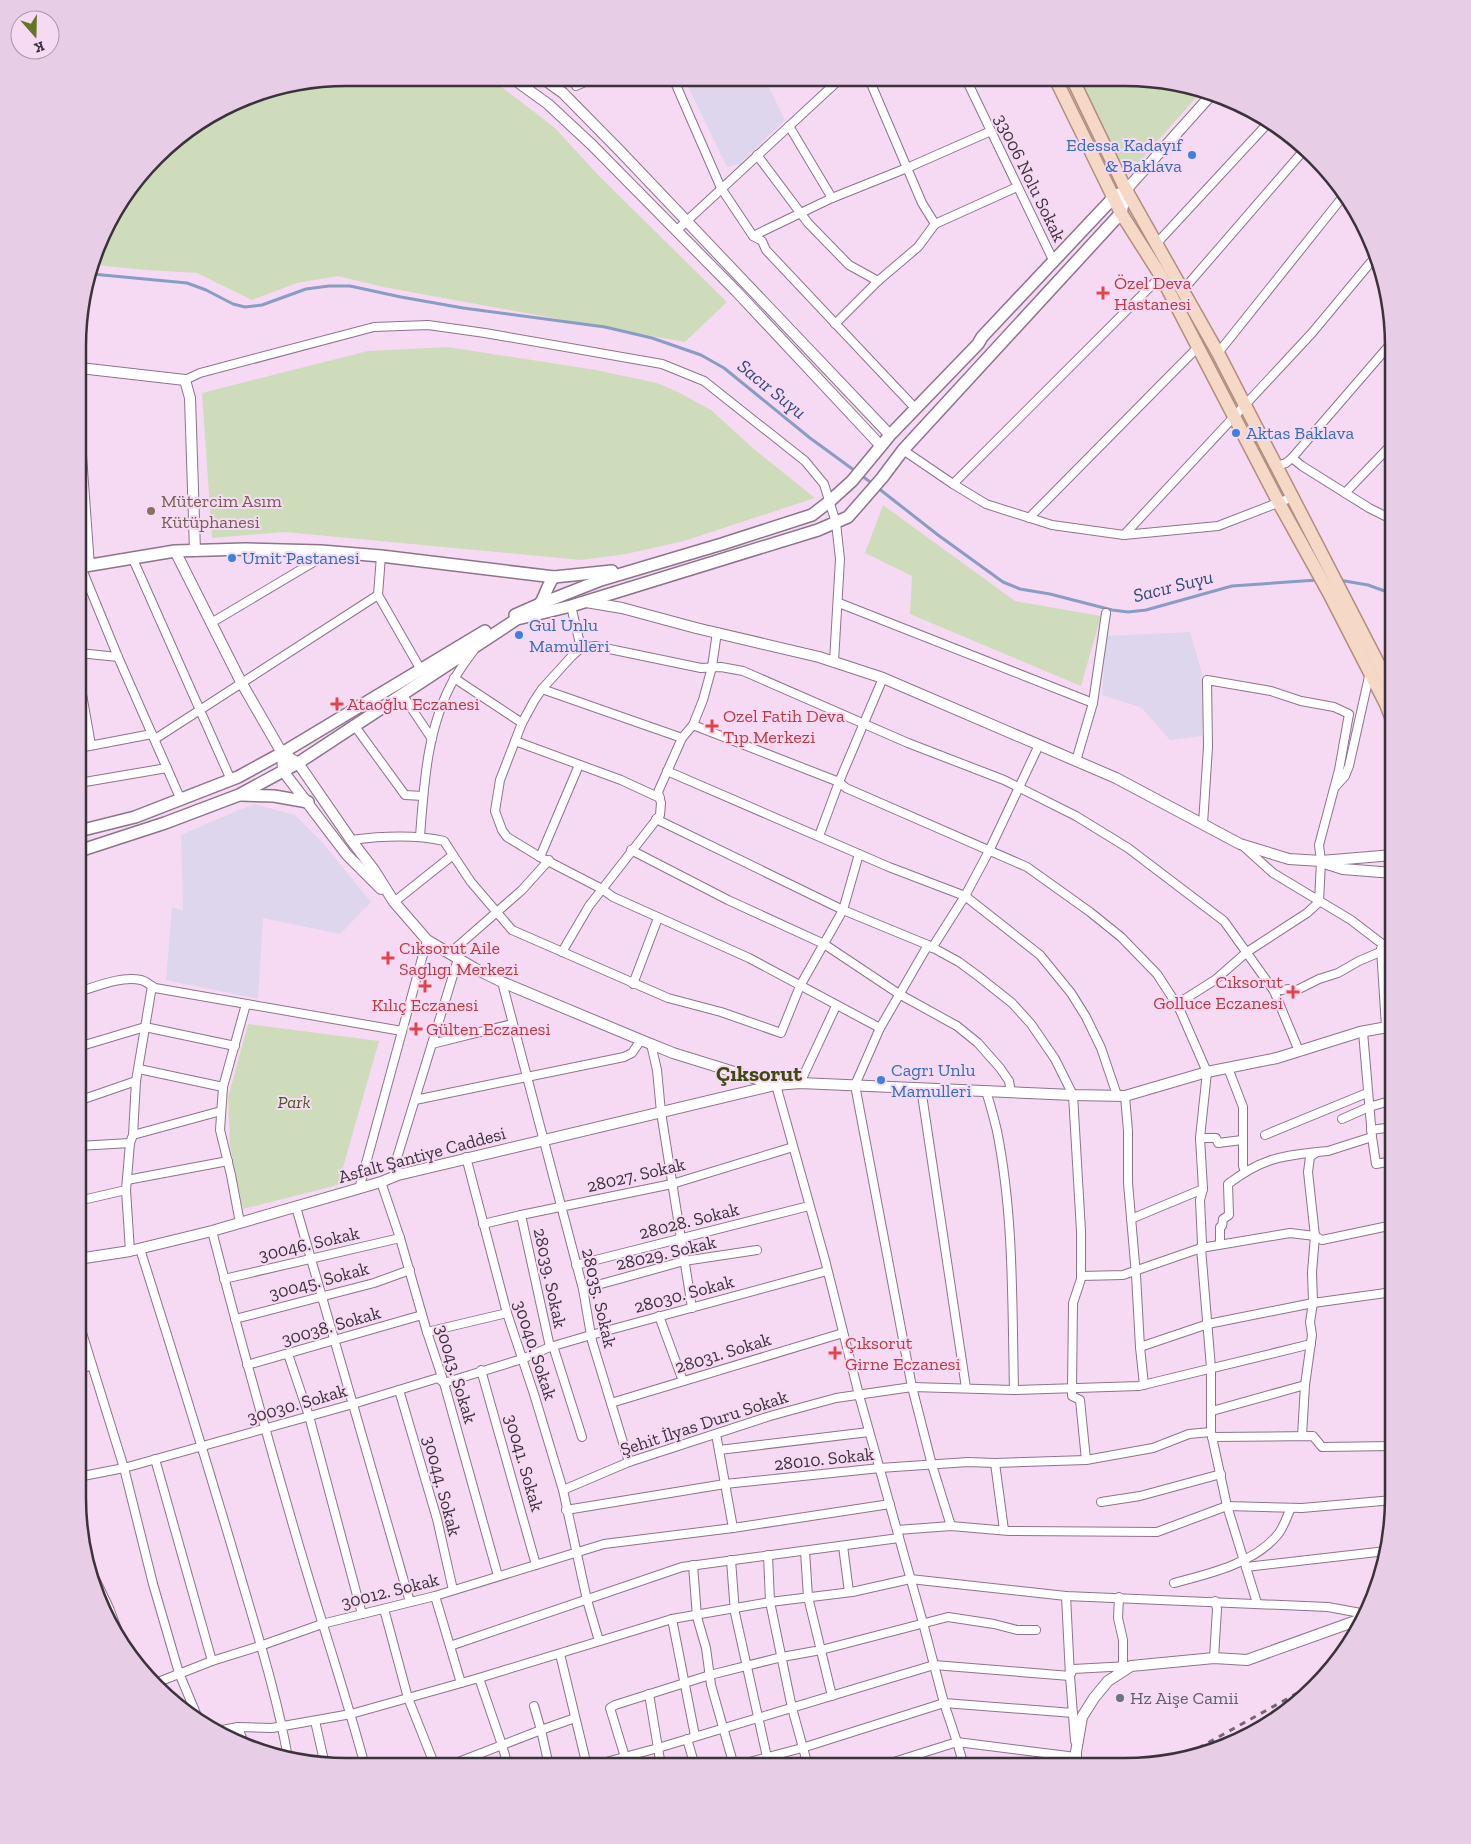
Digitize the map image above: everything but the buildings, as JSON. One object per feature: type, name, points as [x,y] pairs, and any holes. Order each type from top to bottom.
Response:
[{"type":"main road","points":[[1059,86],[1121,213],[1161,276],[1279,503],[1370,672],[1385,705]]},
{"type":"main road","points":[[1076,86],[1126,190],[1218,353],[1385,676]]},
{"type":"main road","points":[[86,829],[135,817],[231,780],[282,753],[498,623],[540,604],[601,580],[812,514],[852,481],[890,435],[978,344],[982,337],[1114,196],[1126,190]]},
{"type":"main road","points":[[86,849],[166,823],[239,795],[298,763],[517,619],[571,606],[836,523],[848,517],[882,478],[903,450],[1121,213],[1126,190]]},
{"type":"main road","points":[[86,565],[175,551],[246,549],[321,551],[381,556],[554,577],[599,573],[659,563]]},
{"type":"main road","points":[[540,604],[546,595],[549,583],[554,577]]},
{"type":"main road","points":[[239,795],[274,796],[308,802]]},
{"type":"street","points":[[523,86],[548,104],[570,124],[736,291],[880,446]]},
{"type":"street","points":[[553,86],[563,93],[890,435]]},
{"type":"street","points":[[676,86],[721,188],[753,236],[762,241],[766,250],[916,409]]},
{"type":"street","points":[[676,231],[832,86]]},
{"type":"street","points":[[872,86],[922,203],[935,224]]},
{"type":"street","name":"33006 Nolu Sokak","points":[[969,86],[1054,262]]},
{"type":"street","points":[[1126,190],[1207,99]]},
{"type":"street","points":[[789,126],[832,198]]},
{"type":"street","points":[[1157,243],[1264,127]]},
{"type":"street","points":[[753,236],[832,198],[991,131]]},
{"type":"street","points":[[757,155],[808,223],[849,265],[878,281]]},
{"type":"street","points":[[1183,290],[1301,155]]},
{"type":"street","points":[[835,324],[878,281],[918,247],[935,224],[1017,187]]},
{"type":"street","points":[[1218,353],[1340,200]]},
{"type":"street","points":[[1124,535],[1312,333],[1371,262]]},
{"type":"street","points":[[953,484],[1161,276]]},
{"type":"street","points":[[86,369],[185,380],[200,373],[374,327],[428,325],[485,332],[616,354],[662,364],[704,381],[805,461],[824,484],[836,523],[840,560],[839,603],[834,661]]},
{"type":"street","points":[[1029,518],[1198,347]]},
{"type":"street","points":[[1278,466],[1286,464],[1292,458],[1385,350]]},
{"type":"street","points":[[185,380],[190,398],[195,551]]},
{"type":"street","points":[[903,450],[986,504],[1052,525],[1124,535],[1218,526],[1292,497]]},
{"type":"street","points":[[1345,493],[1385,452]]},
{"type":"street","points":[[1292,458],[1345,493],[1385,516]]},
{"type":"street","points":[[175,551],[241,682],[282,753],[283,771],[347,855],[394,902],[427,940],[502,982],[673,1053],[776,1085],[800,1083],[1073,1095],[1121,1095],[1208,1072],[1277,1058],[1385,1027]]},
{"type":"street","points":[[211,623],[312,563],[321,551]]},
{"type":"street","points":[[381,556],[378,595],[421,670]]},
{"type":"street","points":[[132,557],[231,780]]},
{"type":"street","points":[[86,574],[118,657],[181,800]]},
{"type":"street","points":[[86,746],[154,737],[200,710],[378,595]]},
{"type":"street","points":[[585,601],[622,608],[834,661],[883,678],[1116,778],[1240,844],[1289,859],[1321,861],[1385,856]]},
{"type":"street","points":[[839,603],[1093,703]]},
{"type":"street","points":[[571,606],[581,648]]},
{"type":"street","points":[[1076,761],[1093,703],[1106,613]]},
{"type":"street","points":[[562,952],[589,906],[660,814],[661,808],[658,792],[682,738],[693,725],[703,700],[712,667],[717,632]]},
{"type":"street","points":[[420,837],[423,796],[435,723],[454,678],[477,645]]},
{"type":"street","points":[[880,1028],[749,958],[613,897],[602,889],[550,860],[540,857],[507,837],[502,830],[495,811],[500,780],[522,723],[542,689],[581,648],[595,646],[701,668],[721,666],[743,671],[864,724],[1019,788],[1076,816],[1128,848],[1224,921],[1274,991],[1299,1051]]},
{"type":"street","points":[[86,654],[118,657]]},
{"type":"street","points":[[1334,788],[1345,776],[1349,766],[1370,672]]},
{"type":"street","points":[[454,678],[522,723]]},
{"type":"street","points":[[819,836],[839,782],[883,678]]},
{"type":"street","points":[[1177,1004],[1215,980],[1247,952],[1307,913],[1319,902],[1321,861],[1319,845],[1334,788],[1349,714],[1334,707],[1301,701],[1272,691],[1207,680],[1208,747],[1203,824]]},
{"type":"street","points":[[542,689],[682,738]]},
{"type":"street","points":[[402,694],[432,739]]},
{"type":"street","points":[[86,720],[90,745]]},
{"type":"street","points":[[354,725],[405,795],[423,796]]},
{"type":"street","points":[[693,725],[839,782],[846,788],[1027,867],[1090,912],[1121,937],[1157,974],[1177,1004],[1208,1072],[1200,1138],[1202,1189],[1200,1200],[1201,1248],[1211,1368],[1211,1434],[1227,1506],[1257,1603]]},
{"type":"street","points":[[515,741],[620,780],[660,798]]},
{"type":"street","points":[[952,1526],[932,1465],[912,1387],[854,1085],[880,1028],[899,994],[965,896],[989,851],[1039,745]]},
{"type":"street","points":[[282,753],[298,763],[374,870],[394,902]]},
{"type":"street","points":[[540,857],[579,764]]},
{"type":"street","points":[[86,782],[167,768]]},
{"type":"street","points":[[667,771],[859,854],[965,896],[1040,955],[1071,993],[1086,1017],[1121,1095],[1128,1132],[1128,1183],[1144,1385]]},
{"type":"street","points":[[656,819],[843,910],[930,946],[959,962],[1012,1003],[1031,1024],[1055,1059],[1073,1095],[1081,1231],[1081,1276],[1073,1303],[1072,1396],[1080,1400],[1086,1460]]},
{"type":"street","points":[[351,840],[373,837],[420,837],[444,841],[496,912],[512,930],[668,998],[721,1012],[780,1034],[800,986],[843,910],[859,854]]},
{"type":"street","points":[[1240,844],[1273,873],[1351,920],[1385,951]]},
{"type":"street","points":[[631,850],[728,900],[824,944],[899,994],[957,1026],[978,1043],[1009,1081],[1011,1092]]},
{"type":"street","points":[[394,902],[453,855]]},
{"type":"street","points":[[398,1175],[396,1162],[432,1044],[454,956],[550,860]]},
{"type":"street","points":[[1321,861],[1343,869],[1385,872]]},
{"type":"street","points":[[633,984],[658,918]]},
{"type":"street","points":[[359,1189],[427,940]]},
{"type":"street","points":[[1274,991],[1297,990],[1319,979],[1338,973],[1381,948]]},
{"type":"street","points":[[1381,948],[1385,987]]},
{"type":"street","points":[[86,990],[110,982],[142,980],[152,986],[402,1031]]},
{"type":"street","name":"28035. Sokak","points":[[502,982],[583,1289],[591,1335],[629,1462]]},
{"type":"street","points":[[152,986],[136,1081],[126,1190],[135,1250],[202,1446],[283,1726],[287,1751]]},
{"type":"street","points":[[240,1223],[220,1130],[223,1087],[246,1004]]},
{"type":"street","points":[[800,1083],[836,1006]]},
{"type":"street","points":[[432,1044],[512,1024]]},
{"type":"street","points":[[86,1045],[145,1027],[234,1046]]},
{"type":"street","points":[[1363,1032],[1367,1093],[1376,1164],[1385,1162]]},
{"type":"street","points":[[415,1100],[624,1057],[646,1042]]},
{"type":"street","points":[[646,1042],[657,1070],[661,1112],[692,1308]]},
{"type":"street","points":[[1228,1068],[1243,1107],[1242,1166],[1245,1172]]},
{"type":"street","points":[[138,1069],[223,1087]]},
{"type":"street","points":[[86,1097],[136,1081]]},
{"type":"street","points":[[776,1085],[810,1206],[858,1395],[880,1468],[944,1703],[962,1758]]},
{"type":"street","name":"Asfalt Şantiye Caddesi","points":[[86,1258],[135,1250],[212,1231],[359,1189],[398,1175],[466,1157],[776,1085]]},
{"type":"street","points":[[921,1088],[966,1388]]},
{"type":"street","points":[[986,1091],[997,1130],[1007,1205],[1010,1242],[1014,1390]]},
{"type":"street","points":[[1265,1135],[1367,1093]]},
{"type":"street","points":[[1342,1119],[1385,1102]]},
{"type":"street","points":[[86,1145],[132,1139],[221,1111]]},
{"type":"street","points":[[1220,1244],[1220,1227],[1222,1226],[1223,1219],[1229,1215],[1228,1184],[1245,1172],[1255,1166],[1286,1156],[1328,1151],[1385,1129]]},
{"type":"street","points":[[1200,1138],[1216,1138],[1218,1143],[1242,1140]]},
{"type":"street","name":"28027. Sokak","points":[[483,1224],[672,1184],[793,1147]]},
{"type":"street","points":[[1317,1152],[1310,1157],[1308,1172],[1315,1236],[1312,1272],[1313,1303],[1310,1322],[1312,1335],[1305,1385],[1302,1436],[1313,1436],[1322,1447],[1385,1446]]},
{"type":"street","name":"30040. Sokak","points":[[466,1157],[507,1313],[563,1490],[587,1600],[599,1641]]},
{"type":"street","points":[[127,1180],[228,1161]]},
{"type":"street","name":"30043. Sokak","points":[[381,1182],[444,1382],[498,1576]]},
{"type":"street","points":[[1131,1219],[1202,1189]]},
{"type":"street","points":[[86,1199],[126,1190]]},
{"type":"street","name":"28028. Sokak","points":[[576,1265],[810,1206]]},
{"type":"street","points":[[296,1207],[410,1602]]},
{"type":"street","name":"28039. Sokak","points":[[521,1215],[552,1347],[582,1437]]},
{"type":"street","points":[[1081,1276],[1124,1275],[1201,1248],[1220,1244],[1290,1233],[1315,1236],[1322,1240],[1385,1227]]},
{"type":"street","points":[[212,1231],[264,1429],[363,1758]]},
{"type":"street","name":"30046. Sokak","points":[[224,1279],[400,1238]]},
{"type":"street","name":"28029. Sokak","points":[[583,1289],[684,1261],[757,1250]]},
{"type":"street","name":"30045. Sokak","points":[[235,1319],[374,1283],[410,1270]]},
{"type":"street","name":"28030. Sokak","points":[[522,1359],[591,1335],[827,1271]]},
{"type":"street","points":[[1140,1347],[1208,1324],[1313,1303],[1385,1293]]},
{"type":"street","points":[[427,1332],[507,1313]]},
{"type":"street","name":"30038. Sokak","points":[[247,1365],[422,1315]]},
{"type":"street","points":[[659,1316],[683,1381]]},
{"type":"street","name":"28031. Sokak","points":[[611,1403],[843,1333]]},
{"type":"street","name":"Şehit İlyas Duru Sokak","points":[[563,1490],[629,1462],[770,1416],[836,1398],[912,1387],[1014,1390],[1144,1385],[1311,1344]]},
{"type":"street","points":[[86,1347],[124,1468],[153,1584],[179,1673],[194,1708]]},
{"type":"street","points":[[288,1354],[309,1416],[362,1614]]},
{"type":"street","name":"30030. Sokak","points":[[86,1475],[124,1468],[353,1404],[438,1378],[444,1382],[522,1359]]},
{"type":"street","points":[[86,1367],[92,1365]]},
{"type":"street","name":"30041. Sokak","points":[[481,1370],[536,1565]]},
{"type":"street","points":[[1212,1411],[1305,1385]]},
{"type":"street","name":"30044. Sokak","points":[[399,1390],[437,1519],[453,1590]]},
{"type":"street","points":[[719,1450],[869,1432]]},
{"type":"street","points":[[716,1434],[733,1528]]},
{"type":"street","name":"28010. Sokak","points":[[566,1510],[725,1484],[880,1468],[968,1462],[1086,1460],[1153,1448],[1189,1434],[1302,1436]]},
{"type":"street","points":[[155,1459],[212,1660]]},
{"type":"street","points":[[995,1463],[1004,1530]]},
{"type":"street","points":[[1101,1502],[1140,1496],[1220,1474]]},
{"type":"street","points":[[897,1530],[952,1526],[1004,1530],[1157,1532],[1227,1506],[1291,1508],[1385,1501]]},
{"type":"street","name":"30012. Sokak","points":[[161,1681],[212,1660],[260,1646],[322,1624],[435,1596],[604,1544],[733,1528],[890,1504]]},
{"type":"street","points":[[1245,1564],[1280,1532],[1291,1508]]},
{"type":"street","points":[[450,1646],[682,1567],[899,1538]]},
{"type":"street","points":[[843,1546],[849,1592]]},
{"type":"street","points":[[804,1551],[808,1597],[832,1696]]},
{"type":"street","points":[[1174,1583],[1245,1564],[1379,1552]]},
{"type":"street","points":[[768,1555],[770,1602],[792,1708],[805,1758]]},
{"type":"street","points":[[731,1560],[734,1608],[767,1758]]},
{"type":"street","points":[[693,1566],[697,1614],[722,1728],[731,1758]]},
{"type":"street","points":[[227,1729],[238,1727],[272,1728],[351,1714],[479,1678],[672,1619],[770,1602],[849,1592],[910,1579],[1066,1596],[1328,1607],[1358,1613]]},
{"type":"street","points":[[435,1596],[460,1683]]},
{"type":"street","points":[[1066,1596],[1076,1758]]},
{"type":"street","points":[[1119,1597],[1118,1618],[1127,1666]]},
{"type":"street","points":[[1214,1658],[1217,1609],[1215,1601]]},
{"type":"street","points":[[384,1609],[408,1698],[432,1758]]},
{"type":"street","points":[[619,1758],[610,1708],[710,1675],[782,1657],[821,1650],[948,1617],[994,1624],[1017,1630],[1036,1630]]},
{"type":"street","points":[[672,1619],[685,1683],[694,1758]]},
{"type":"street","points":[[1070,1676],[1073,1669],[1214,1658],[1247,1660],[1353,1622]]},
{"type":"street","points":[[560,1654],[585,1758]]},
{"type":"street","points":[[629,1758],[691,1737],[934,1665],[1070,1676]]},
{"type":"street","points":[[1076,1758],[1082,1717],[1108,1681],[1127,1666]]},
{"type":"street","points":[[479,1678],[506,1758]]},
{"type":"street","points":[[649,1694],[660,1758]]},
{"type":"street","points":[[778,1758],[802,1748],[944,1703],[1073,1713]]},
{"type":"street","points":[[534,1706],[547,1758]]},
{"type":"street","points":[[469,1758],[575,1718]]},
{"type":"street","points":[[315,1721],[323,1757]]},
{"type":"street","points":[[238,1727],[241,1735]]},
{"type":"street","points":[[906,1758],[957,1742],[1076,1758]]},
{"type":"shaded area","points":[[688,86],[768,86],[785,120],[739,164],[727,167]]},
{"type":"shaded area","points":[[1190,632],[1203,677],[1202,736],[1170,740],[1142,708],[1102,695],[1106,636]]},
{"type":"shaded area","points":[[254,804],[295,815],[322,842],[371,902],[340,934],[263,918],[258,999],[166,980],[172,907],[183,911],[181,835]]},
{"type":"green space","points":[[346,86],[500,86],[555,128],[600,177],[727,302],[685,342],[383,287],[338,276],[297,283],[252,300],[197,273],[99,265],[121,216],[140,188],[162,162],[202,130],[231,113],[262,100],[312,88]]},
{"type":"green space","points":[[1082,86],[1159,88],[1197,97],[1139,162],[1117,159]]},
{"type":"green space","points":[[448,347],[596,370],[657,383],[711,410],[754,449],[815,498],[684,541],[626,554],[581,560],[284,532],[212,538],[202,393],[368,351]]},
{"type":"green space","points":[[883,505],[1015,601],[1101,616],[1081,686],[910,614],[912,576],[865,553]]},
{"type":"green space","name":"Park","points":[[248,1024],[379,1041],[338,1185],[243,1209],[230,1146],[228,1098]]},
{"type":"waterway","name":"Sacır Suyu","points":[[96,274],[187,283],[206,290],[233,304],[245,307],[262,305],[306,289],[350,286],[463,308],[605,327],[652,338],[701,355],[724,368],[810,438],[873,484]]},
{"type":"waterway","name":"Sacır Suyu","points":[[878,488],[938,535],[1003,582],[1020,589],[1050,594],[1112,610],[1128,612],[1146,610],[1232,586],[1317,580]]},
{"type":"waterway","name":"Sacır Suyu","points":[[1339,580],[1368,585],[1385,591]]},
{"type":"railway","points":[[1202,1746],[1293,1696]]},
{"type":"place","name":"Edessa Kadayıf & Baklava","points":[[1192,155]]},
{"type":"place","name":"Özel Deva Hastanesi","points":[[1103,293]]},
{"type":"place","name":"Aktas Baklava","points":[[1236,433]]},
{"type":"place","name":"Mütercim Asım Kütüphanesi","points":[[151,511]]},
{"type":"place","name":"Umit Pastanesi","points":[[232,558]]},
{"type":"place","name":"Gul Unlu Mamulleri","points":[[519,635]]},
{"type":"place","name":"Ataoğlu Eczanesi","points":[[337,704]]},
{"type":"place","name":"Ozel Fatih Deva Tıp Merkezi","points":[[712,726]]},
{"type":"place","name":"Cıksorut Aile Saglıgı Merkezi","points":[[388,958]]},
{"type":"place","name":"Kılıç Eczanesi","points":[[425,986]]},
{"type":"place","name":"Cıksorut Golluce Eczanesi","points":[[1293,992]]},
{"type":"place","name":"Gülten Eczanesi","points":[[416,1029]]},
{"type":"place","name":"Cagrı Unlu Mamulleri","points":[[881,1080]]},
{"type":"place","name":"Çıksorut Girne Eczanesi","points":[[835,1353]]},
{"type":"place","name":"Hz Aişe Camii","points":[[1120,1698]]},
{"type":"district","name":"Çıksorut","points":[[759,1073]]}]
